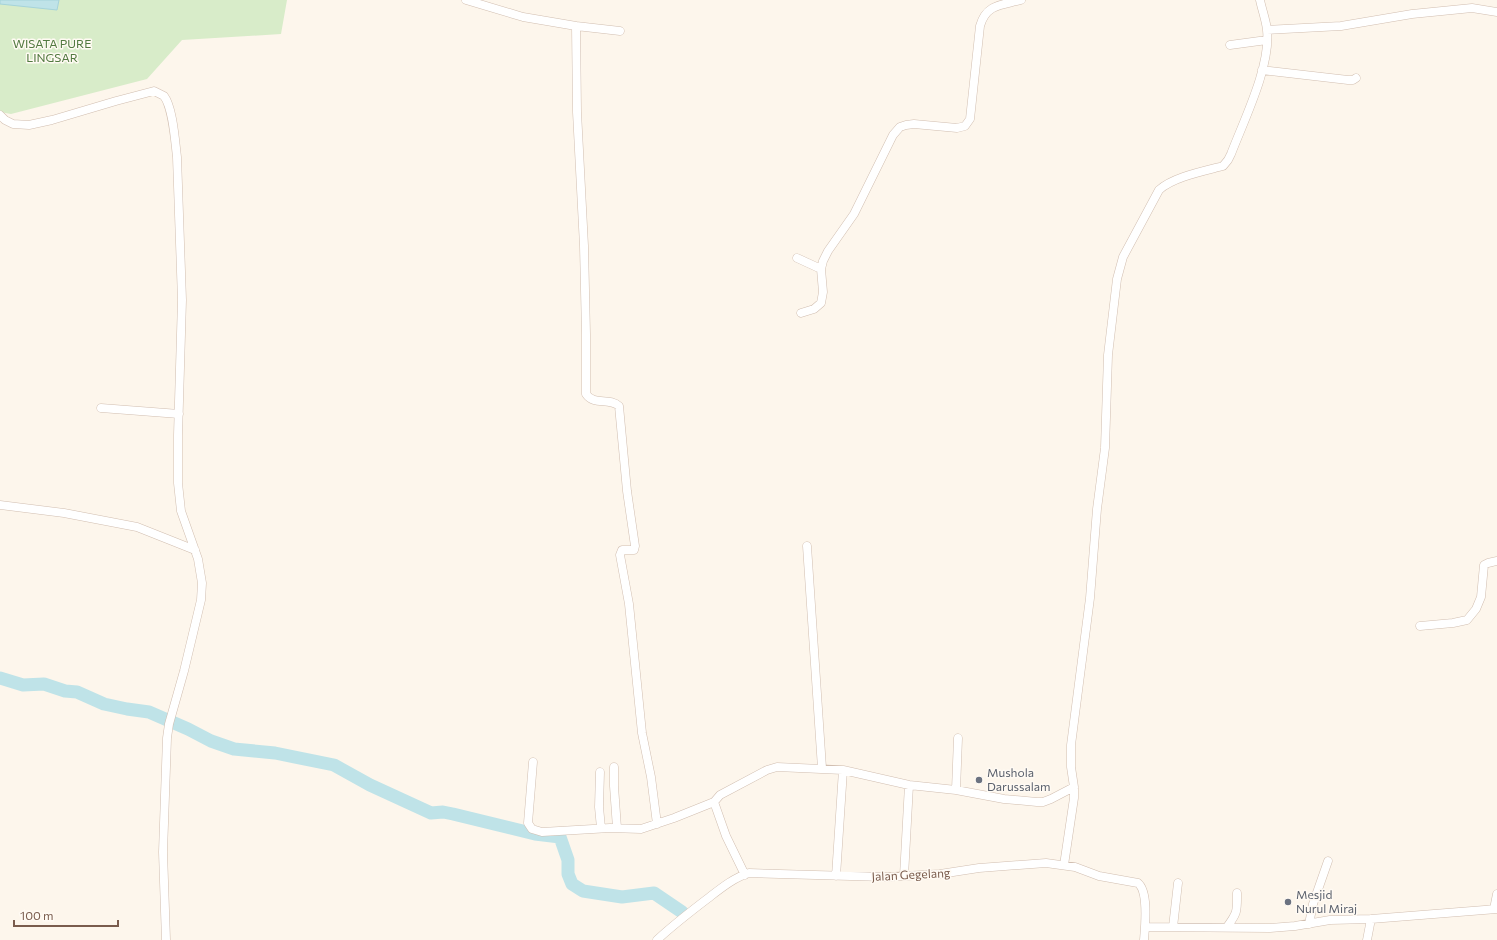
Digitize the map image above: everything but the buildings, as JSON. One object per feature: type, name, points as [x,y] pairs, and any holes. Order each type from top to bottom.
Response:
[{"type":"street","points":[[466,0],[523,17],[576,26],[620,31]]},
{"type":"street","points":[[800,313],[814,308],[821,302],[823,292],[821,269],[828,251],[854,214],[900,126],[914,124],[957,128],[965,126],[970,119],[982,18],[990,8],[1021,0]]},
{"type":"street","points":[[1064,865],[1074,798],[1071,767],[1071,744],[1090,598],[1097,508],[1106,448],[1108,355],[1117,279],[1123,257],[1159,190],[1165,184],[1175,179],[1223,166],[1228,160],[1253,101],[1266,52],[1267,30],[1260,0]]},
{"type":"street","points":[[1267,30],[1341,26],[1412,14],[1460,9],[1478,8],[1497,12]]},
{"type":"street","points":[[576,26],[577,119],[586,326],[586,394],[589,398],[595,401],[612,402],[619,406],[627,491],[635,546],[634,550],[622,550],[620,555],[629,604],[642,733],[651,777],[657,824]]},
{"type":"street","points":[[1230,45],[1267,40]]},
{"type":"street","points":[[1262,70],[1348,80],[1353,80],[1356,78]]},
{"type":"street","points":[[2,117],[13,124],[37,124],[154,91],[160,93],[167,99],[174,134],[178,186],[182,300],[178,452],[180,502],[183,517],[202,575],[200,600],[170,721],[165,776],[163,852],[166,940]]},
{"type":"street","points":[[797,258],[821,269]]},
{"type":"street","points":[[101,408],[179,414]]},
{"type":"street","points":[[0,505],[64,513],[137,527],[195,550]]},
{"type":"street","points":[[807,546],[822,768]]},
{"type":"street","points":[[1420,626],[1453,623],[1467,620],[1476,609],[1481,597],[1484,565],[1497,561]]},
{"type":"street","points":[[956,790],[958,738]]},
{"type":"street","points":[[533,762],[528,823],[532,829],[542,832],[601,828],[641,829],[714,802],[718,796],[771,768],[782,767],[843,770],[909,785],[956,790],[1004,799],[1043,802],[1074,787]]},
{"type":"street","points":[[614,767],[614,792],[617,828]]},
{"type":"street","points":[[836,876],[843,770]]},
{"type":"street","points":[[600,772],[599,802],[601,828]]},
{"type":"street","points":[[904,876],[909,785]]},
{"type":"street","points":[[714,802],[726,836],[744,875]]},
{"type":"street","points":[[1309,924],[1312,904],[1328,861]]},
{"type":"street","name":"Jalan Gegelang","points":[[657,940],[694,908],[744,875],[754,873],[836,876],[904,876],[940,874],[979,868],[1041,863],[1075,867],[1104,878],[1138,883],[1144,892],[1144,940]]},
{"type":"street","points":[[1173,927],[1178,883]]},
{"type":"street","points":[[1227,927],[1236,915],[1237,893]]},
{"type":"street","points":[[1145,927],[1270,928],[1330,920],[1496,909],[1497,894]]},
{"type":"street","points":[[1367,940],[1371,918]]},
{"type":"green space","name":"WISATA PURE LINGSAR","points":[[0,0],[287,0],[281,34],[182,40],[147,79],[11,114],[0,112]]},
{"type":"water","points":[[0,0],[59,0],[57,10],[0,4]]},
{"type":"waterway","points":[[0,678],[23,685],[44,684],[65,691],[77,692],[104,704],[149,712],[211,741],[234,749],[275,753],[334,765],[370,785],[431,813],[443,812],[535,834],[560,837],[568,860],[568,874],[572,884],[583,891],[622,897],[654,893],[682,912]]},
{"type":"place","name":"Mushola Darussalam","points":[[979,780]]},
{"type":"place","name":"Mesjid Nurul Miraj","points":[[1288,902]]}]
